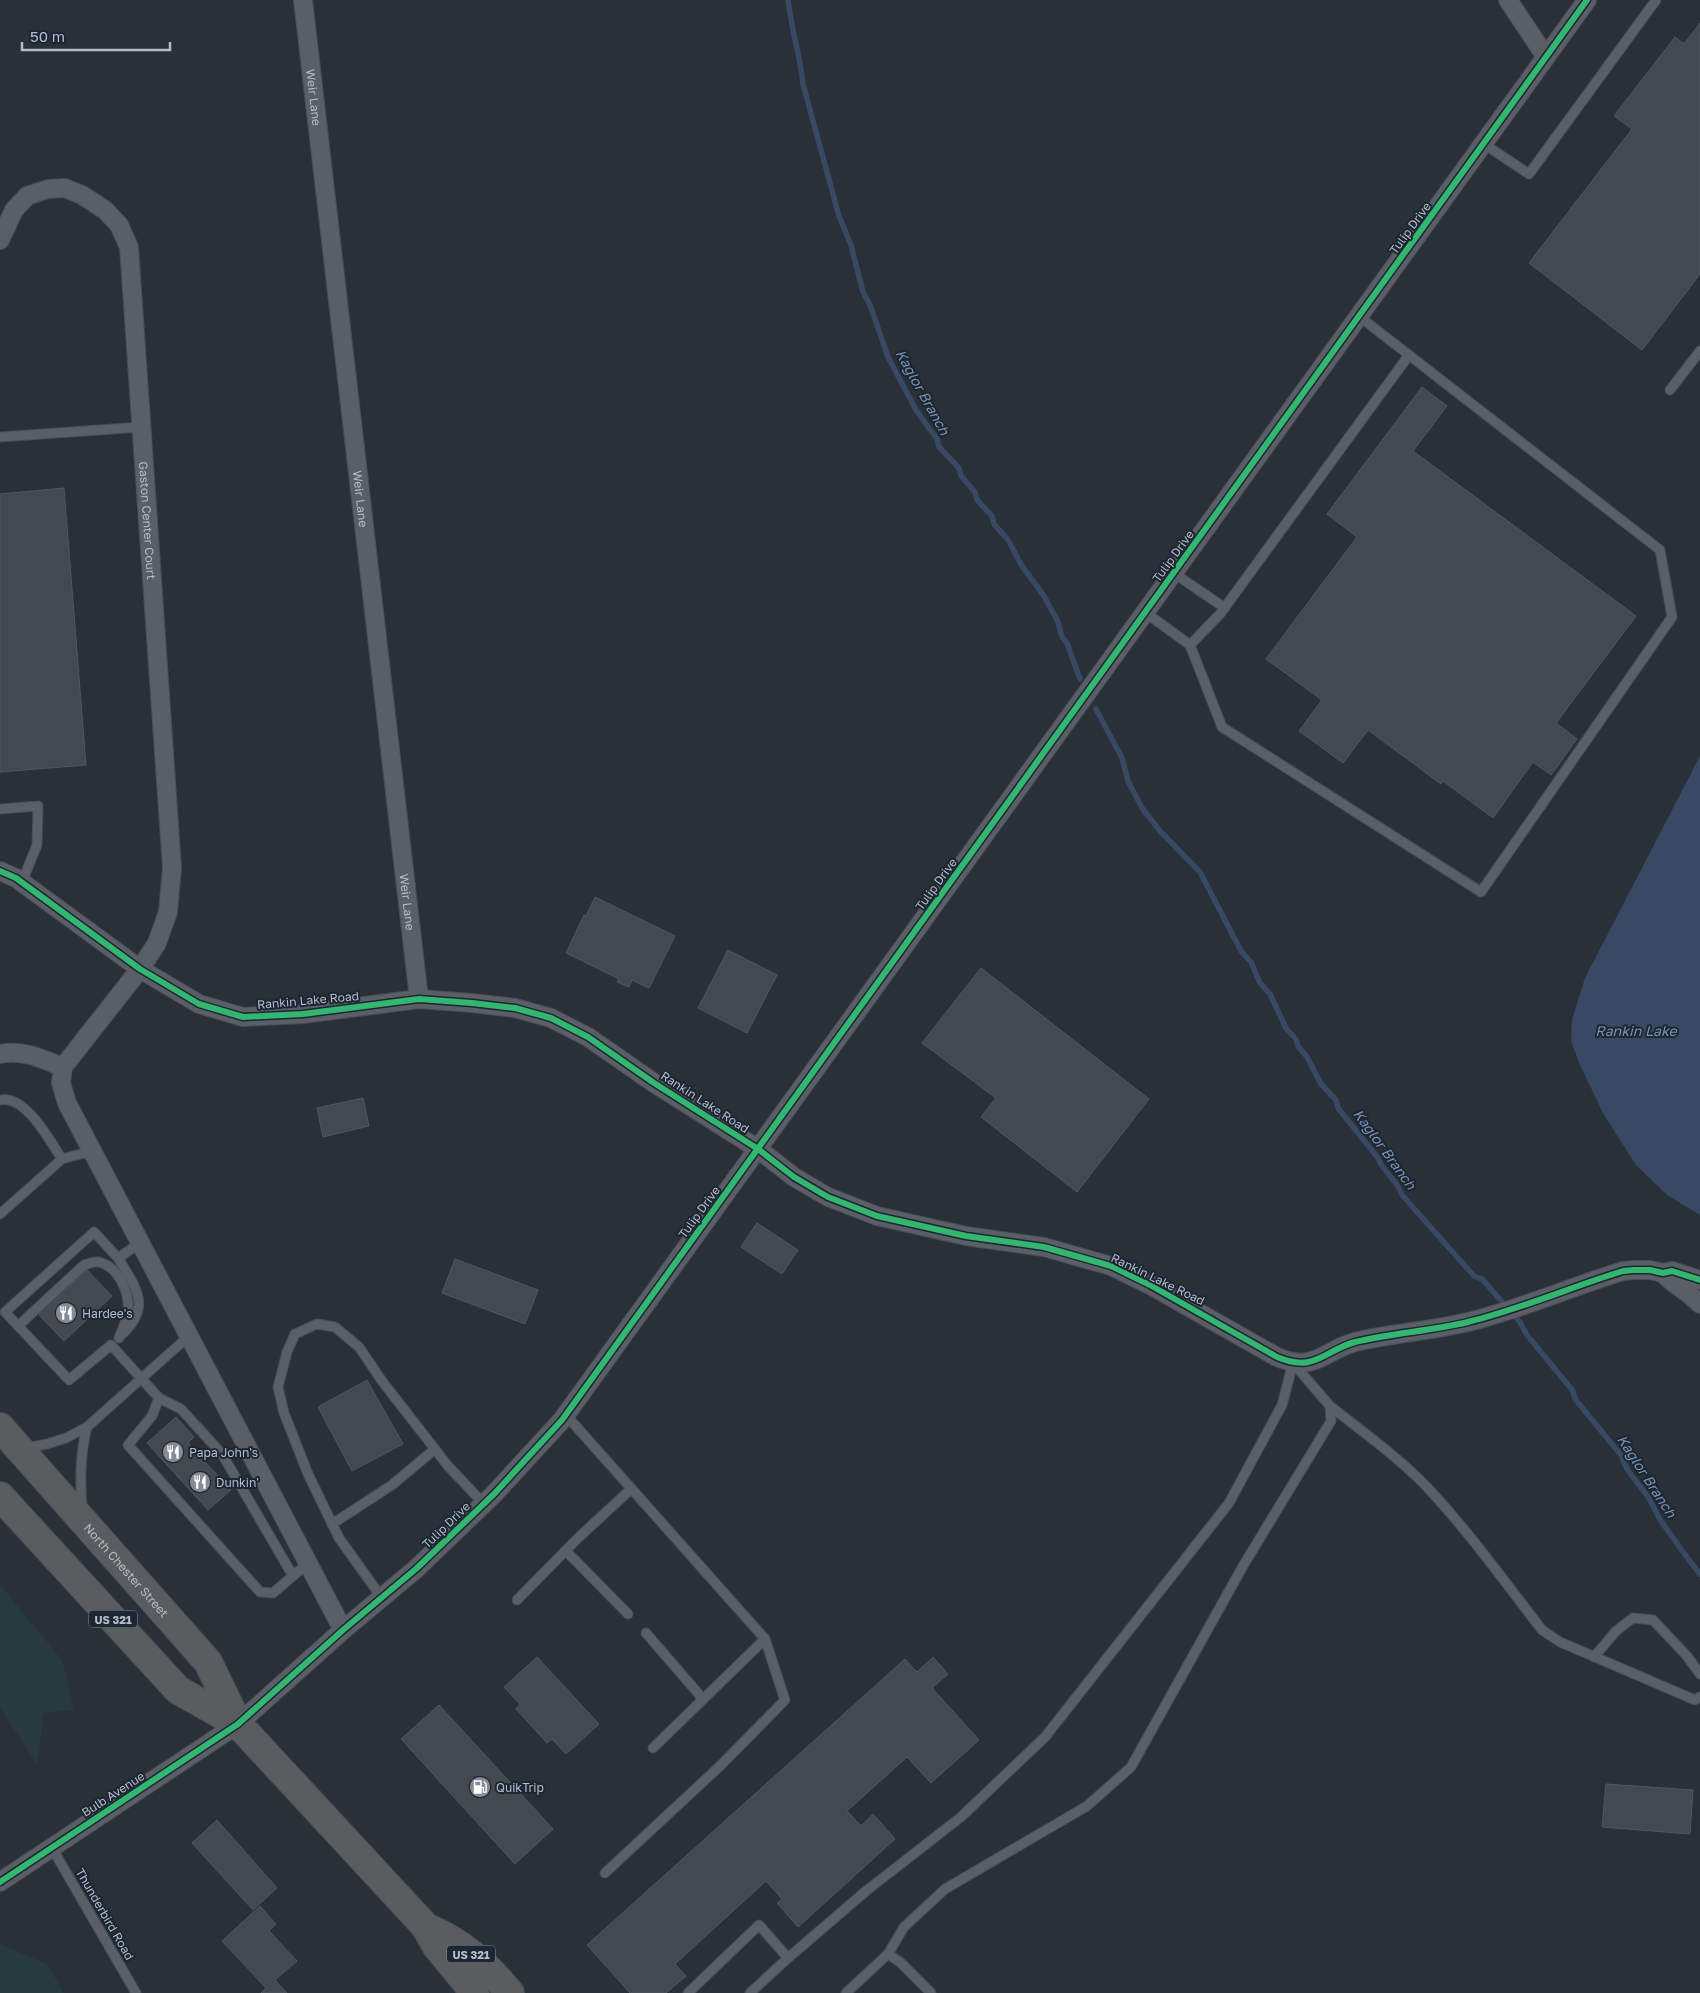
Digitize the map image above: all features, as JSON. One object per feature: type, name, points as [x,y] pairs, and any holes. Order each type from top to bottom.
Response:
[{"type":"highway","name":"North Chester Street","points":[[0,1427],[10,1443],[83,1520],[208,1662],[238,1724],[425,1926],[437,1947],[475,1993]]},
{"type":"highway","name":"North Chester Street","points":[[0,1496],[178,1690],[238,1724]]},
{"type":"highway","name":"North Chester Street","points":[[425,1926],[449,1937],[491,1970],[510,1993]]},
{"type":"street","name":"Weir Lane","points":[[303,0],[419,999]]},
{"type":"street","points":[[1508,0],[1546,57]]},
{"type":"street","name":"Tulip Drive","points":[[238,1724],[342,1630],[418,1568],[484,1504],[566,1416],[1175,574],[1587,0]]},
{"type":"street","name":"Gaston Center Court","points":[[0,240],[14,210],[27,196],[48,189],[65,188],[82,195],[106,210],[119,226],[129,247],[172,868],[168,912],[157,943],[140,969],[63,1067]]},
{"type":"street","name":"Rankin Lake Road","points":[[0,871],[22,882],[140,969],[199,1004],[243,1017],[303,1014],[419,999],[515,1008],[551,1018],[588,1037],[654,1083],[758,1149],[794,1177],[828,1197],[877,1216],[966,1236],[1044,1247],[1111,1266],[1150,1285],[1277,1357],[1293,1363]]},
{"type":"street","points":[[0,1054],[11,1052],[31,1055],[63,1067],[61,1083],[67,1104],[342,1630]]},
{"type":"street","points":[[1293,1363],[1317,1360],[1357,1342],[1467,1322],[1623,1271],[1650,1270],[1664,1273],[1672,1271],[1700,1280]]},
{"type":"street","points":[[1664,1273],[1671,1281],[1692,1294],[1700,1304]]},
{"type":"street","name":"Bulb Avenue","points":[[0,1882],[238,1724]]},
{"type":"lane","points":[[1484,144],[1528,174],[1656,0]]},
{"type":"lane","points":[[1146,613],[1190,646],[1222,727],[1481,892],[1672,617],[1660,550],[1360,316]]},
{"type":"lane","points":[[1670,390],[1700,351]]},
{"type":"lane","points":[[1190,646],[1225,608],[1409,355]]},
{"type":"lane","points":[[0,437],[141,427]]},
{"type":"lane","points":[[1175,574],[1225,608]]},
{"type":"lane","points":[[0,809],[38,806],[37,845],[22,882]]},
{"type":"lane","points":[[0,1100],[4,1099],[24,1106],[62,1159]]},
{"type":"lane","points":[[0,1214],[62,1159],[92,1151]]},
{"type":"lane","points":[[94,1232],[118,1258],[137,1288],[140,1308],[129,1328],[68,1380],[18,1326],[5,1312],[94,1232]]},
{"type":"lane","points":[[118,1258],[140,1243]]},
{"type":"lane","points":[[18,1326],[84,1265],[97,1262],[111,1267],[127,1294],[128,1313],[119,1338]]},
{"type":"lane","points":[[382,1598],[339,1538],[308,1474],[284,1413],[278,1387],[287,1352],[295,1334],[317,1324],[335,1327],[360,1347],[382,1381],[448,1466],[484,1504]]},
{"type":"lane","points":[[10,1443],[57,1442],[87,1427],[189,1336]]},
{"type":"lane","points":[[111,1345],[159,1398],[182,1409],[222,1454],[293,1576]]},
{"type":"lane","points":[[1293,1363],[1330,1406],[1426,1486],[1461,1526],[1542,1630],[1560,1642],[1694,1700],[1700,1697]]},
{"type":"lane","points":[[750,1993],[866,1891],[961,1817],[1045,1737],[1229,1503],[1282,1405],[1293,1363]]},
{"type":"lane","points":[[159,1398],[152,1416],[128,1444],[260,1592],[274,1593],[308,1563]]},
{"type":"lane","points":[[846,1993],[888,1954],[904,1927],[945,1888],[1087,1806],[1131,1767],[1243,1566],[1330,1421],[1330,1406]]},
{"type":"lane","points":[[566,1416],[765,1639],[786,1700],[720,1766],[605,1872]]},
{"type":"lane","points":[[83,1520],[80,1476],[82,1446],[87,1427]]},
{"type":"lane","points":[[332,1524],[392,1485],[435,1449]]},
{"type":"lane","points":[[517,1600],[631,1489]]},
{"type":"lane","points":[[566,1551],[628,1614]]},
{"type":"lane","points":[[1594,1657],[1616,1631],[1632,1618],[1653,1620],[1688,1656],[1700,1674]]},
{"type":"lane","points":[[646,1633],[703,1698]]},
{"type":"lane","points":[[653,1748],[765,1639]]},
{"type":"lane","name":"Thunderbird Road","points":[[52,1848],[136,1993]]},
{"type":"lane","points":[[688,1993],[759,1925],[788,1958]]},
{"type":"lane","points":[[888,1954],[900,1962],[931,1993]]},
{"type":"green space","points":[[0,1585],[62,1660],[74,1710],[44,1713],[37,1764],[0,1708]]},
{"type":"green space","points":[[0,1944],[47,1964],[64,1993],[0,1993]]},
{"type":"water","name":"Rankin Lake","points":[[1700,756],[1700,1215],[1667,1195],[1636,1165],[1604,1115],[1580,1065],[1571,1041],[1572,1020],[1585,978]]},
{"type":"building","points":[[1700,23],[1700,274],[1642,350],[1529,263],[1632,129],[1614,116],[1675,37],[1684,44]]},
{"type":"building","points":[[1422,387],[1447,406],[1413,451],[1636,616],[1556,723],[1577,739],[1551,775],[1533,762],[1493,818],[1443,781],[1441,784],[1368,730],[1343,763],[1299,731],[1322,700],[1266,659],[1357,537],[1327,514]]},
{"type":"building","points":[[64,488],[86,765],[0,772],[0,494]]},
{"type":"building","points":[[595,897],[675,936],[649,988],[632,980],[629,987],[617,982],[619,979],[566,953]]},
{"type":"building","points":[[728,950],[777,975],[747,1033],[698,1008]]},
{"type":"building","points":[[981,968],[1149,1099],[1077,1192],[981,1117],[996,1098],[922,1043]]},
{"type":"building","points":[[363,1098],[369,1126],[323,1137],[317,1108]]},
{"type":"building","points":[[757,1223],[798,1250],[782,1274],[741,1247]]},
{"type":"building","points":[[455,1259],[538,1290],[525,1324],[442,1293]]},
{"type":"building","points":[[87,1270],[112,1296],[64,1341],[39,1315]]},
{"type":"building","points":[[367,1380],[403,1444],[352,1471],[318,1407]]},
{"type":"building","points":[[176,1417],[194,1437],[188,1443],[231,1490],[208,1510],[147,1443]]},
{"type":"building","points":[[537,1657],[599,1724],[566,1754],[552,1739],[547,1743],[516,1709],[520,1704],[504,1687]]},
{"type":"building","points":[[933,1657],[948,1674],[932,1688],[979,1740],[931,1783],[907,1757],[847,1811],[861,1826],[873,1814],[895,1839],[798,1927],[777,1903],[782,1899],[766,1881],[675,1964],[686,1976],[666,1993],[630,1993],[587,1945],[905,1659],[917,1672]]},
{"type":"building","name":"QuikTrip","points":[[439,1705],[553,1829],[515,1864],[401,1739]]},
{"type":"building","points":[[1606,1784],[1693,1790],[1690,1834],[1602,1827]]},
{"type":"building","points":[[217,1820],[277,1888],[253,1910],[192,1843]]},
{"type":"building","points":[[260,1906],[276,1924],[269,1931],[297,1961],[275,1980],[287,1993],[261,1993],[266,1988],[222,1941]]},
{"type":"waterway","name":"Kaglor Branch","points":[[788,0],[803,84],[839,216],[851,245],[863,292],[870,305],[888,357],[916,410],[937,439],[939,447],[959,468],[961,476],[975,492],[977,500],[992,516],[994,524],[1008,540],[1022,566],[1044,596],[1058,622],[1062,637],[1067,643],[1080,679]]},
{"type":"waterway","name":"Kaglor Branch","points":[[1096,709],[1122,758],[1128,781],[1142,808],[1160,831],[1200,872],[1241,951],[1251,962],[1260,983],[1270,994],[1286,1028],[1296,1039],[1298,1046],[1307,1057],[1321,1084],[1336,1100],[1338,1108],[1378,1158],[1402,1195],[1474,1276],[1482,1279],[1520,1322],[1527,1335],[1573,1391],[1575,1399],[1621,1455],[1661,1521],[1700,1574]]},
{"type":"cycle path","points":[[0,1882],[238,1724],[343,1630],[417,1568],[494,1494],[562,1420],[1587,0]]},
{"type":"cycle path","points":[[0,871],[16,878],[140,969],[199,1004],[243,1017],[303,1014],[419,999],[515,1008],[551,1018],[588,1037],[654,1083],[758,1149],[794,1177],[828,1197],[877,1216],[966,1236],[1044,1247],[1111,1266],[1150,1285],[1277,1357],[1290,1361],[1310,1362],[1355,1342],[1454,1325],[1488,1317],[1623,1271],[1650,1270],[1663,1273],[1672,1271],[1700,1280]]},
{"type":"place","name":"Hardee's","points":[[66,1313]]},
{"type":"place","name":"Papa John's","points":[[173,1452]]},
{"type":"place","name":"Dunkin'","points":[[200,1482]]},
{"type":"place","name":"QuikTrip","points":[[480,1787]]}]
